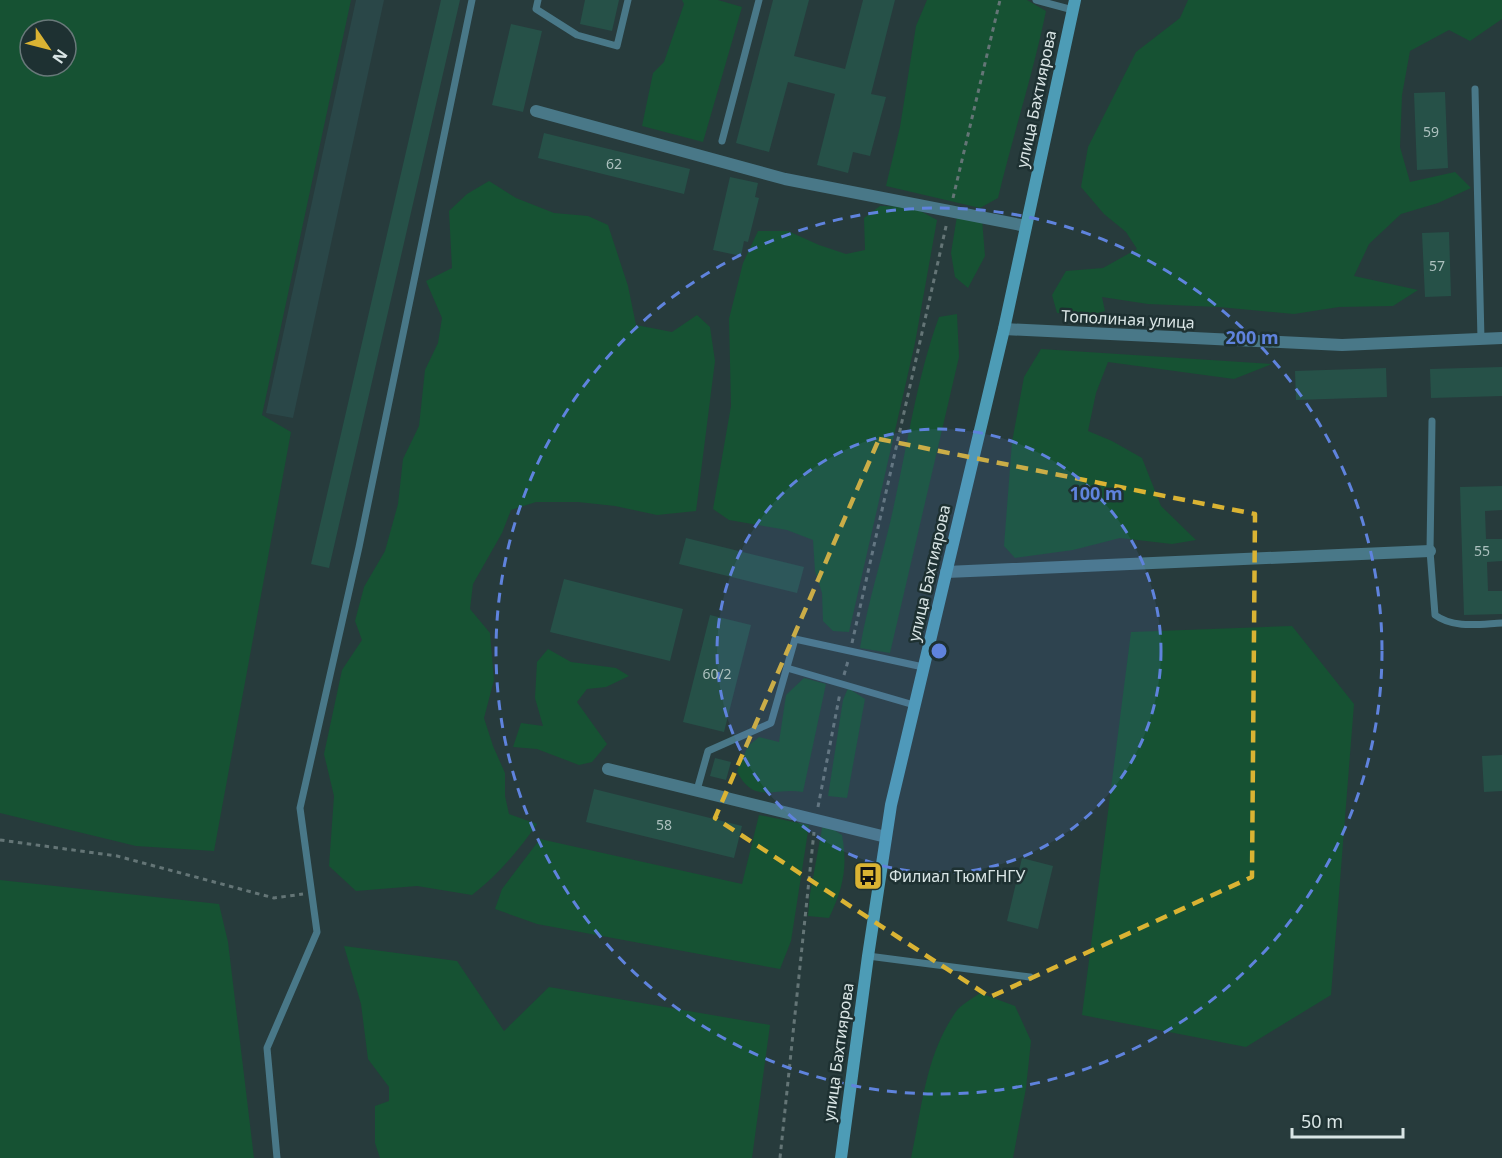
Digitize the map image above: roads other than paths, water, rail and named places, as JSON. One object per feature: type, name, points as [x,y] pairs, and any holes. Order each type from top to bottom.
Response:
[{"type":"main road","name":"улица Бахтиярова","points":[[841,1158],[886,837],[914,705],[1004,329],[1074,5]]},
{"type":"street","points":[[536,111],[785,178],[1026,226]]},
{"type":"street","name":"Тополиная улица","points":[[1004,329],[1342,345],[1502,338]]},
{"type":"street","points":[[946,572],[1430,551]]},
{"type":"street","points":[[608,769],[886,837]]},
{"type":"lane","points":[[277,1158],[267,1048],[317,932],[300,808],[361,535],[472,0]]},
{"type":"lane","points":[[538,0],[536,9],[577,35],[618,46],[628,0]]},
{"type":"lane","points":[[722,141],[759,0]]},
{"type":"lane","points":[[1036,0],[1074,5]]},
{"type":"lane","points":[[1475,88],[1480,339]]},
{"type":"lane","points":[[1432,421],[1430,551],[1435,615],[1444,622],[1454,624],[1502,623]]},
{"type":"lane","points":[[697,790],[708,751],[771,723],[795,639],[923,668]]},
{"type":"lane","points":[[787,668],[914,705]]},
{"type":"lane","points":[[868,956],[1030,977]]},
{"type":"place","name":"Филиал ТюмГНГУ","points":[[868,876]]}]
